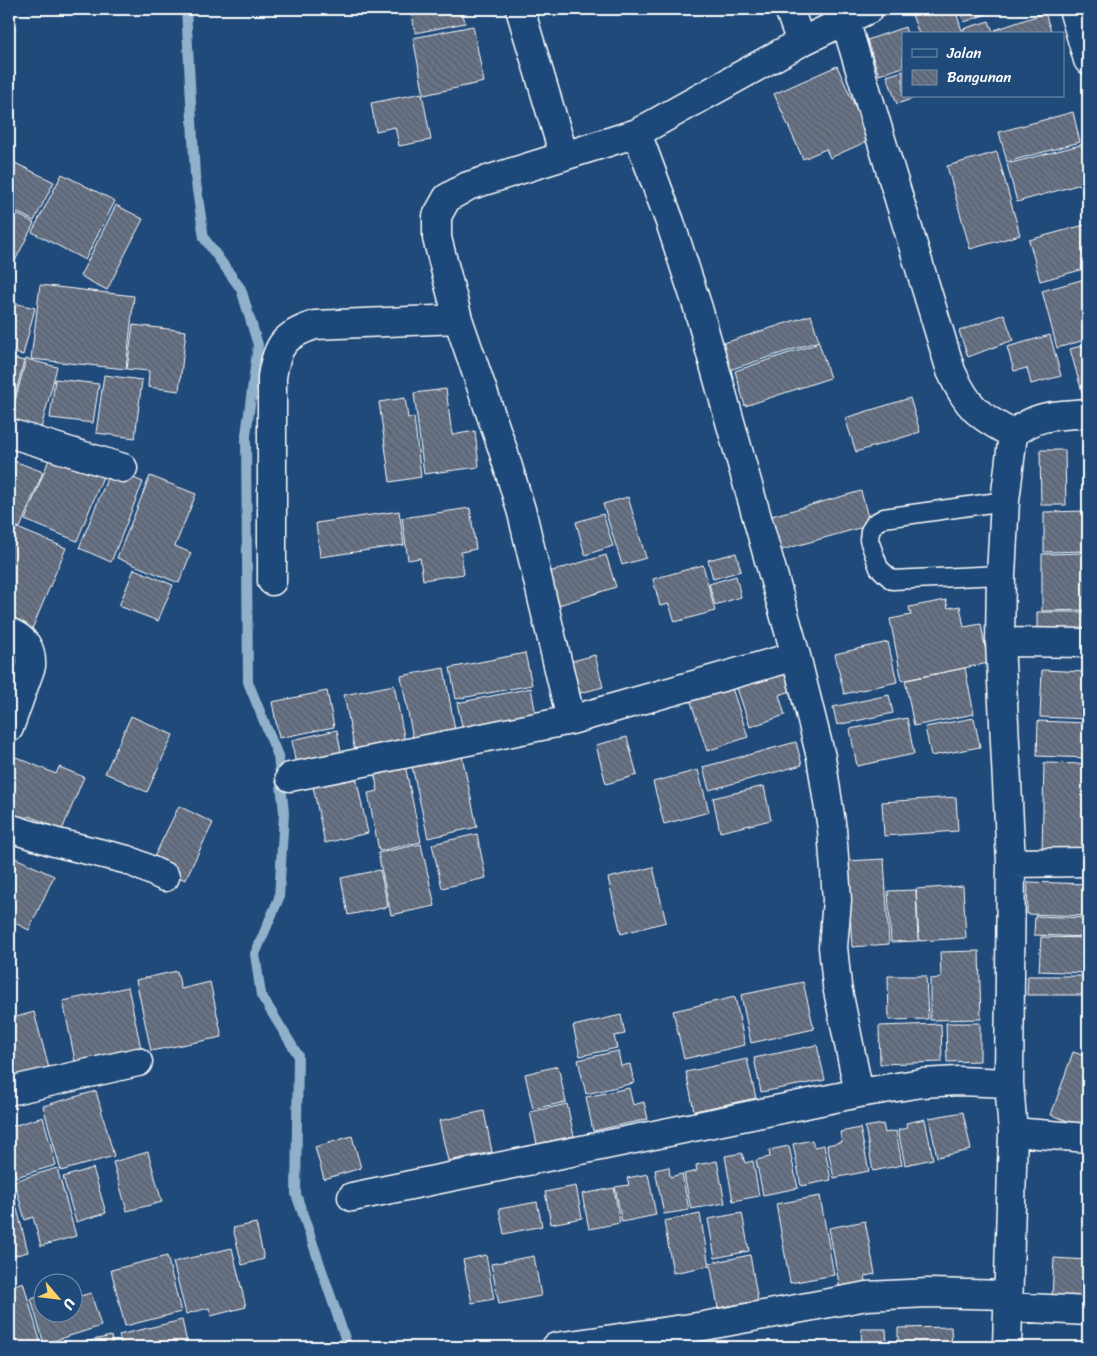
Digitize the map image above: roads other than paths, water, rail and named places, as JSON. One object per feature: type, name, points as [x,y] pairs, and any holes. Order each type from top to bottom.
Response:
[{"type":"street","points":[[520,9],[564,156]]},
{"type":"street","points":[[788,9],[801,42]]},
{"type":"street","points":[[1073,9],[1088,60]]},
{"type":"street","points":[[571,720],[522,514],[502,446],[458,319],[437,238],[438,216],[447,198],[468,186],[637,133],[801,42],[857,14],[951,371],[959,389],[971,406],[987,421],[1013,434]]},
{"type":"street","points":[[637,133],[670,222],[698,308],[796,656],[821,757],[832,828],[837,900],[833,947],[836,986],[859,1093]]},
{"type":"street","points":[[272,581],[272,377],[275,356],[285,341],[299,330],[315,325],[458,319]]},
{"type":"street","points":[[1007,1347],[1013,1132],[1009,1083],[1011,864],[1000,642],[1005,501],[1013,434],[1027,422],[1045,417],[1088,413]]},
{"type":"street","points":[[9,432],[123,468]]},
{"type":"street","points":[[9,632],[19,636],[27,644],[32,658],[31,666],[9,728]]},
{"type":"street","points":[[1000,642],[1088,643]]},
{"type":"street","points":[[290,777],[571,720],[796,656]]},
{"type":"street","points":[[9,828],[54,842],[128,860],[165,877]]},
{"type":"street","points":[[1011,864],[1088,862]]},
{"type":"street","points":[[9,1091],[138,1062]]},
{"type":"street","points":[[352,1197],[859,1093],[922,1083],[958,1080],[1009,1083]]},
{"type":"street","points":[[1013,1132],[1088,1138]]},
{"type":"street","points":[[556,1347],[704,1326],[867,1296],[928,1292],[1088,1311]]},
{"type":"lane","points":[[1001,575],[892,580],[879,568],[869,540],[870,531],[875,523],[884,518],[1005,501]]},
{"type":"waterway","points":[[186,9],[195,176],[204,238],[241,289],[258,345],[246,435],[248,682],[278,756],[284,813],[279,898],[255,954],[261,995],[298,1055],[296,1194],[348,1347]]}]
